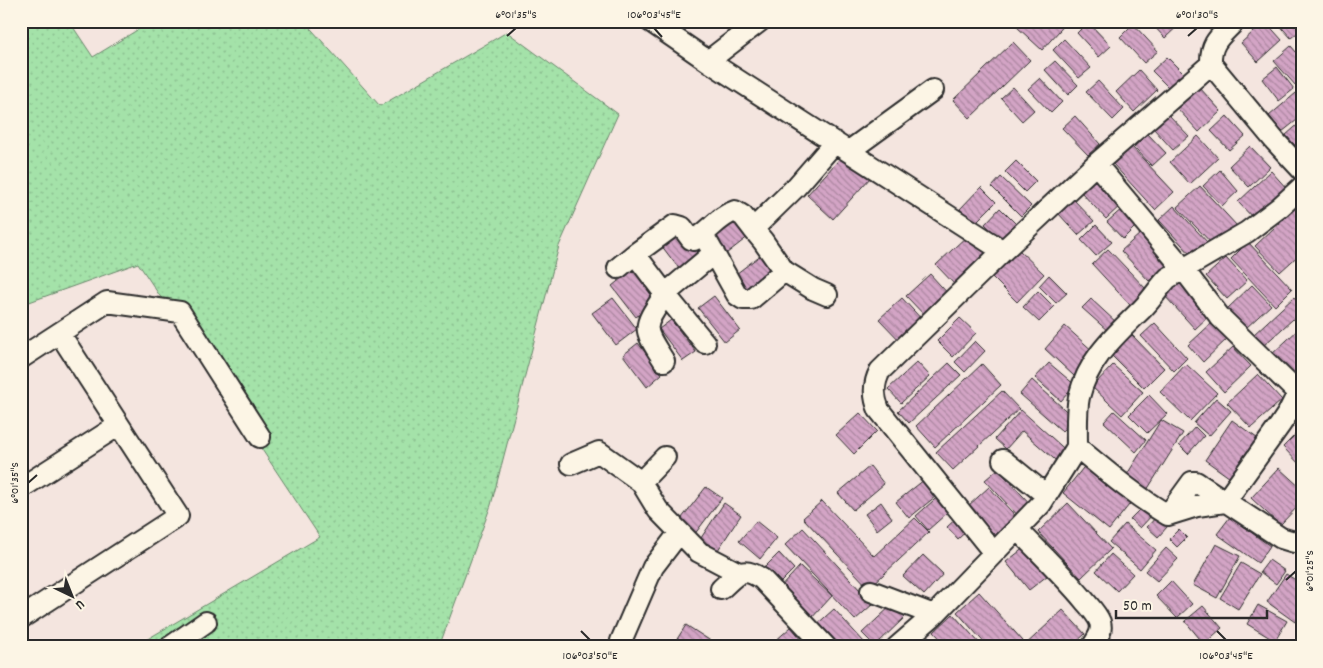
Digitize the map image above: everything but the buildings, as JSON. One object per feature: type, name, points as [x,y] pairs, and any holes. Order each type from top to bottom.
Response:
[{"type":"street","points":[[650,21],[708,61],[1003,251]]},
{"type":"street","points":[[708,61],[760,21]]},
{"type":"street","points":[[994,553],[879,410],[875,400],[875,381],[880,371],[1003,251],[1096,164],[1210,64],[1212,48],[1235,21]]},
{"type":"street","points":[[1210,64],[1274,141],[1302,170]]},
{"type":"street","points":[[753,230],[796,187],[842,146],[934,90]]},
{"type":"street","points":[[1096,164],[1177,261],[1220,317],[1300,392],[1280,425],[1225,502]]},
{"type":"street","points":[[897,647],[934,615],[1040,504],[1077,447],[1078,399],[1085,378],[1097,356],[1117,333],[1153,298],[1165,282],[1175,273],[1247,232],[1280,207],[1302,187]]},
{"type":"street","points":[[618,268],[675,225],[682,227],[693,240],[703,235],[728,213],[735,211],[743,216],[784,271],[813,289],[827,295]]},
{"type":"street","points":[[703,235],[736,295],[743,299],[751,299],[784,271]]},
{"type":"street","points":[[664,361],[648,335],[647,326],[650,316],[665,294],[714,253]]},
{"type":"street","points":[[636,254],[665,294],[705,343]]},
{"type":"street","points":[[21,358],[107,302],[180,312],[260,437]]},
{"type":"street","points":[[21,618],[178,516],[60,334]]},
{"type":"street","points":[[21,488],[119,425]]},
{"type":"street","points":[[1077,447],[1121,484],[1168,515],[1194,481],[1281,538],[1294,542],[1302,540]]},
{"type":"street","points":[[571,464],[599,452],[641,482],[658,510],[699,552],[739,573]]},
{"type":"street","points":[[641,482],[665,457]]},
{"type":"street","points":[[1003,460],[1046,495]]},
{"type":"street","points":[[1017,529],[1062,574],[1100,621],[1101,630],[1092,647]]},
{"type":"street","points":[[623,647],[621,640],[653,567],[679,533]]},
{"type":"street","points":[[721,589],[739,573],[746,571],[752,573],[762,579],[826,647]]},
{"type":"street","points":[[871,591],[934,615]]},
{"type":"street","points":[[170,647],[206,622]]},
{"type":"green space","points":[[21,21],[69,21],[93,57],[152,21],[304,21],[380,106],[507,32],[618,114],[559,246],[491,505],[439,647],[134,647],[320,537],[138,263],[21,305]]}]
